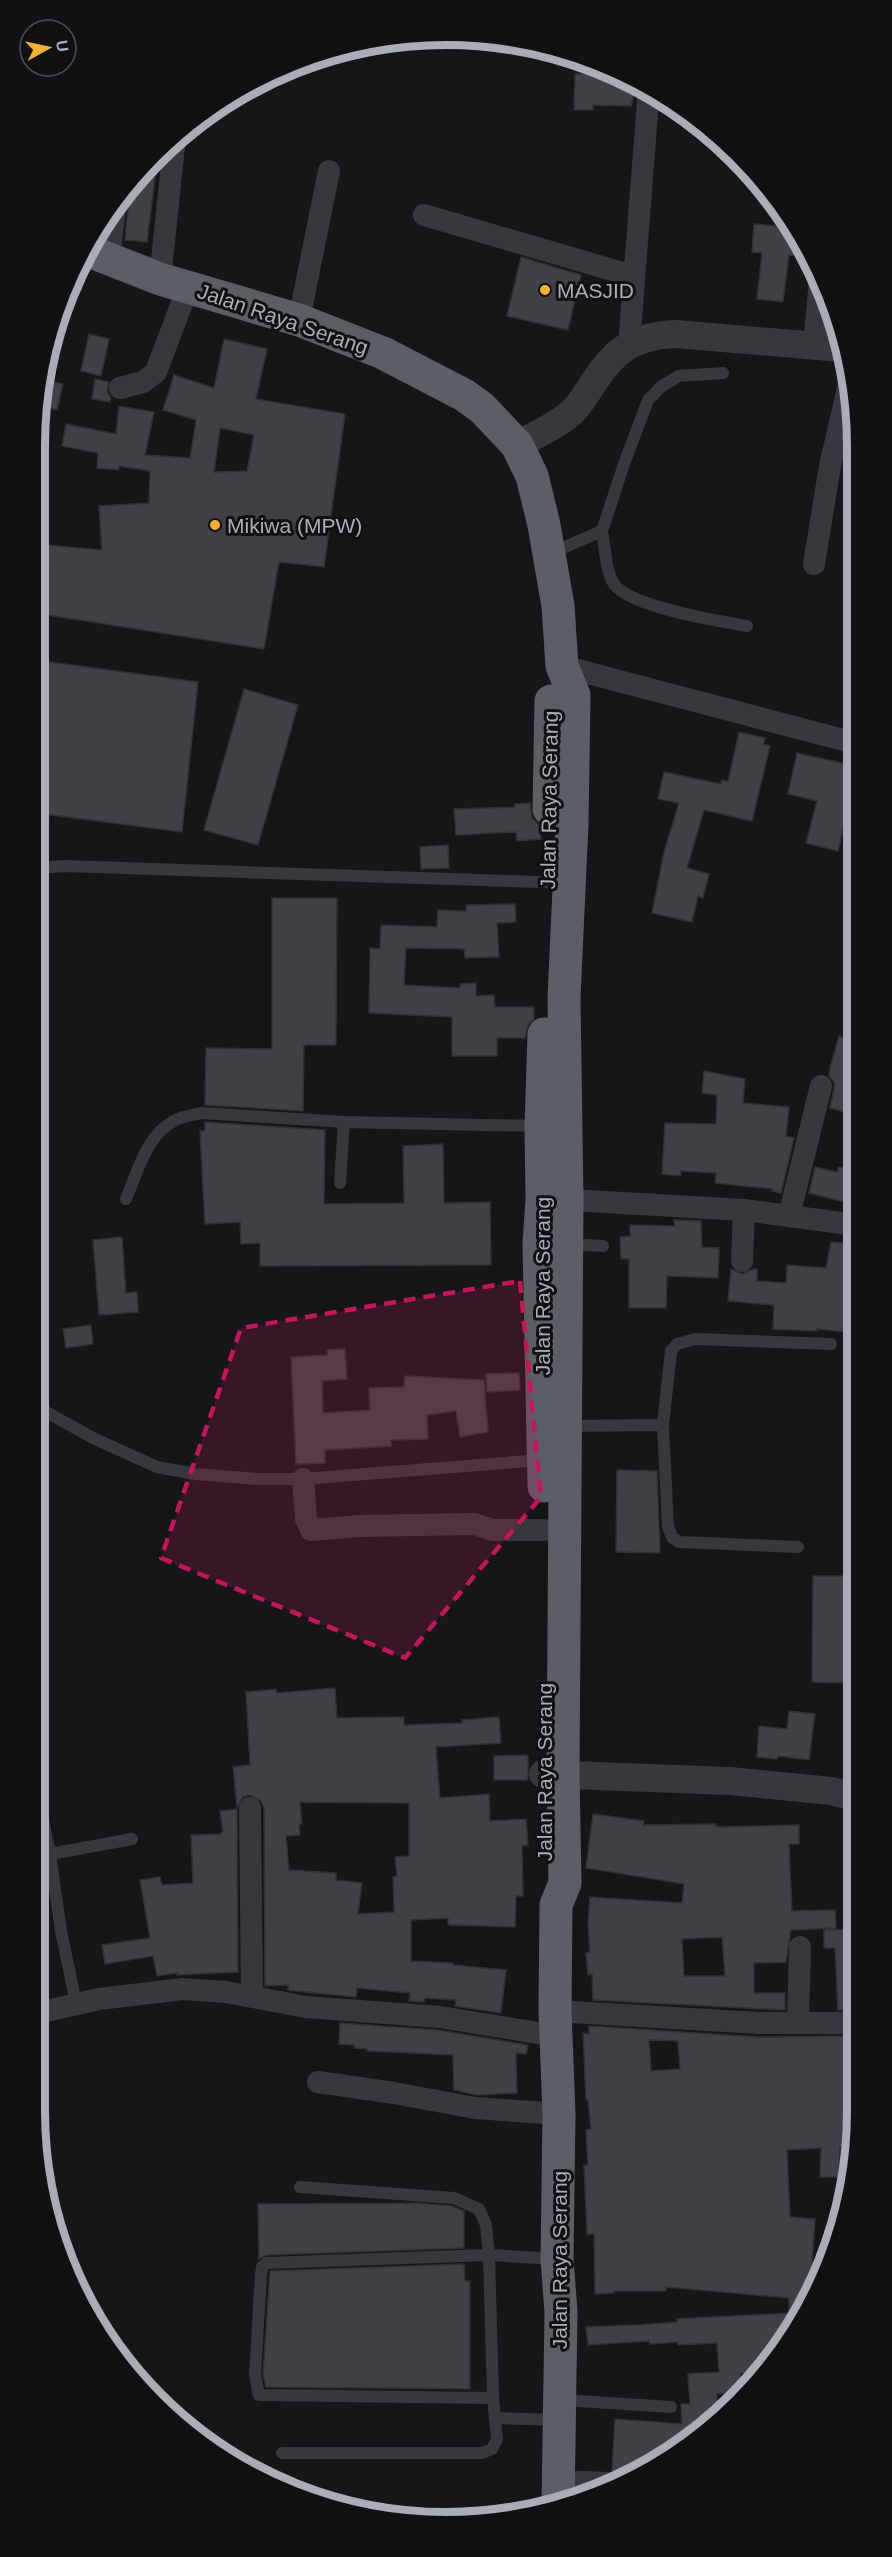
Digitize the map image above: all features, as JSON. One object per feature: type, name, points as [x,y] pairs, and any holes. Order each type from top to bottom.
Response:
[{"type":"highway","name":"Jalan Raya Serang","points":[[97,254],[174,283],[299,320],[383,353],[464,395],[482,408],[517,445],[532,477],[550,553],[558,606],[562,666],[551,688],[564,998],[552,1244],[553,1774],[545,1885],[556,1905],[559,2114],[557,2259],[561,2312],[558,2493]]},
{"type":"highway","name":"Jalan Raya Serang","points":[[555,1199],[541,1126],[559,882]]},
{"type":"highway","name":"Jalan Raya Serang","points":[[553,1774],[543,1530],[544,1460],[554,1427]]},
{"type":"street","points":[[628,345],[648,100]]},
{"type":"street","points":[[120,388],[143,382],[156,372],[174,283],[175,151]]},
{"type":"street","points":[[299,320],[329,171]]},
{"type":"street","points":[[424,215],[633,276]]},
{"type":"street","points":[[517,445],[554,425],[572,412],[606,363],[628,345],[650,335],[676,334],[827,347],[823,310]]},
{"type":"street","points":[[814,564],[830,466],[845,403]]},
{"type":"street","points":[[562,666],[847,741]]},
{"type":"street","points":[[789,1216],[821,1086]]},
{"type":"street","points":[[555,1199],[744,1210],[847,1224]]},
{"type":"street","points":[[742,1261],[744,1210]]},
{"type":"street","points":[[303,1479],[306,1519],[311,1530],[359,1526],[475,1524],[492,1530],[543,1530]]},
{"type":"street","points":[[553,1774],[764,1784],[847,1795]]},
{"type":"street","points":[[250,1808],[252,1997]]},
{"type":"street","points":[[798,2023],[800,1947]]},
{"type":"street","points":[[45,2011],[76,2003],[183,1989],[226,1992],[306,2007],[556,2023],[847,2023]]},
{"type":"street","points":[[318,2082],[394,2092],[474,2108],[559,2114]]},
{"type":"street","points":[[558,2493],[579,2489]]},
{"type":"lane","points":[[723,373],[679,376],[662,386],[648,400],[602,531],[613,582],[626,595],[654,606],[747,626]]},
{"type":"lane","points":[[550,553],[602,531]]},
{"type":"lane","points":[[45,867],[65,866],[559,882]]},
{"type":"lane","points":[[126,1199],[147,1149],[160,1130],[179,1118],[201,1113],[344,1122],[541,1126]]},
{"type":"lane","points":[[340,1183],[344,1122]]},
{"type":"lane","points":[[552,1244],[603,1246]]},
{"type":"lane","points":[[798,1547],[679,1542],[672,1538],[669,1527],[663,1425],[671,1351],[677,1344],[695,1339],[831,1344]]},
{"type":"lane","points":[[45,1411],[93,1438],[157,1467],[195,1474],[258,1479],[303,1479],[376,1471],[544,1460]]},
{"type":"lane","points":[[554,1427],[663,1425]]},
{"type":"lane","points":[[45,1830],[61,1931],[76,2003]]},
{"type":"lane","points":[[50,1854],[132,1839]]},
{"type":"lane","points":[[282,2453],[482,2453],[492,2449],[496,2439],[496,2418],[492,2398],[489,2255],[486,2225],[479,2208],[454,2198],[300,2187]]},
{"type":"lane","points":[[492,2398],[259,2395],[255,2375],[262,2267],[267,2263],[489,2255],[557,2259]]},
{"type":"lane","points":[[496,2418],[558,2410],[671,2408]]},
{"type":"highlighted area","points":[[520,1281],[541,1497],[405,1658],[161,1558],[241,1328]]},
{"type":"building","points":[[586,71],[635,93],[631,106],[593,105],[593,110],[574,110],[575,74],[586,74]]},
{"type":"building","points":[[156,169],[147,242],[125,240],[128,201]]},
{"type":"building","points":[[754,224],[781,226],[799,256],[789,255],[783,302],[757,299],[762,253],[752,252]]},
{"type":"building","name":"MASJID","points":[[521,257],[581,275],[568,330],[507,316]]},
{"type":"building","points":[[89,334],[109,339],[101,376],[81,371]]},
{"type":"building","name":"Mikiwa (MPW)","points":[[224,339],[267,349],[256,399],[345,414],[324,567],[279,562],[264,649],[45,615],[45,545],[102,550],[99,506],[149,503],[150,471],[119,466],[119,470],[97,468],[98,453],[62,446],[66,424],[116,434],[119,406],[154,412],[145,455],[190,458],[196,420],[163,410],[174,375],[214,388]],"holes":[[[220,428],[254,435],[247,471],[214,472]]]},
{"type":"building","points":[[95,379],[109,382],[107,391],[111,398],[110,402],[92,399]]},
{"type":"building","points":[[51,381],[63,384],[57,410],[47,408]]},
{"type":"building","points":[[45,661],[198,682],[182,832],[45,814]]},
{"type":"building","points":[[244,689],[298,705],[258,845],[204,830]]},
{"type":"building","points":[[739,732],[765,738],[763,744],[770,746],[752,821],[704,810],[687,868],[709,874],[703,898],[698,896],[692,922],[652,913],[664,852],[679,803],[658,799],[664,772],[721,784],[722,780],[728,782]]},
{"type":"building","points":[[797,753],[847,764],[847,820],[845,820],[838,851],[806,843],[817,801],[788,794]]},
{"type":"building","points":[[530,803],[532,818],[539,825],[541,839],[517,841],[516,832],[456,835],[454,809],[515,807],[515,804]]},
{"type":"building","points":[[448,845],[449,868],[421,869],[420,847]]},
{"type":"building","points":[[272,898],[337,898],[336,1045],[304,1045],[303,1111],[205,1105],[206,1048],[272,1049]]},
{"type":"building","points":[[515,904],[516,922],[497,923],[499,957],[465,958],[464,949],[406,948],[404,985],[460,988],[460,984],[476,983],[476,996],[494,995],[495,1007],[534,1007],[534,1019],[528,1025],[525,1038],[497,1038],[497,1056],[452,1056],[452,1017],[369,1013],[370,948],[380,949],[381,925],[437,927],[438,910],[466,911],[466,905]]},
{"type":"building","points":[[839,1036],[847,1038],[847,1113],[830,1108],[834,1082],[829,1076]]},
{"type":"building","points":[[704,1071],[745,1079],[743,1103],[789,1107],[786,1136],[794,1138],[781,1193],[772,1191],[773,1189],[715,1183],[716,1173],[681,1171],[681,1176],[662,1174],[665,1123],[716,1124],[717,1095],[702,1093]]},
{"type":"building","points":[[205,1122],[325,1130],[324,1204],[404,1203],[403,1146],[443,1144],[444,1203],[490,1202],[491,1265],[260,1266],[260,1243],[241,1244],[240,1222],[205,1224],[200,1131],[205,1131]]},
{"type":"building","points":[[815,1167],[837,1172],[838,1167],[847,1168],[847,1203],[809,1193]]},
{"type":"building","points":[[674,1220],[701,1221],[702,1247],[719,1248],[718,1278],[667,1276],[666,1308],[629,1308],[629,1259],[621,1259],[620,1237],[630,1236],[630,1225],[675,1226]]},
{"type":"building","points":[[122,1237],[126,1293],[137,1292],[138,1312],[99,1315],[93,1240]]},
{"type":"building","points":[[831,1242],[847,1243],[847,1332],[817,1329],[817,1331],[773,1329],[774,1305],[728,1301],[731,1269],[742,1274],[757,1269],[757,1281],[786,1283],[787,1265],[826,1268]]},
{"type":"building","points":[[91,1325],[93,1344],[66,1348],[63,1329]]},
{"type":"building","points":[[345,1349],[347,1379],[322,1381],[323,1413],[370,1410],[369,1388],[404,1387],[405,1376],[484,1380],[488,1432],[460,1437],[456,1411],[427,1415],[428,1439],[391,1440],[391,1446],[325,1450],[325,1463],[296,1464],[291,1357],[327,1355],[327,1350]]},
{"type":"building","points":[[519,1373],[520,1390],[487,1392],[486,1374]]},
{"type":"building","points":[[617,1470],[657,1471],[660,1553],[616,1552]]},
{"type":"building","points":[[813,1576],[847,1576],[847,1683],[812,1682]]},
{"type":"building","points":[[335,1688],[337,1718],[404,1717],[404,1725],[462,1723],[462,1720],[499,1717],[501,1743],[436,1747],[440,1798],[489,1794],[490,1821],[526,1819],[528,1845],[522,1846],[523,1896],[516,1896],[515,1927],[448,1925],[448,1918],[411,1920],[411,1961],[453,1963],[453,1965],[506,1970],[501,2013],[455,2006],[456,2000],[425,1998],[424,2002],[409,2001],[410,1993],[357,1988],[356,1997],[288,1990],[288,1985],[265,1986],[264,1808],[261,1801],[250,1795],[243,1797],[237,1807],[233,1767],[250,1765],[246,1692],[276,1689],[277,1693]],"holes":[[[300,1802],[409,1803],[409,1856],[395,1857],[397,1876],[393,1877],[394,1912],[358,1914],[362,1883],[336,1880],[336,1873],[289,1870],[286,1836],[300,1835],[299,1824],[302,1824]]]},
{"type":"building","points":[[789,1711],[815,1714],[809,1760],[778,1756],[777,1759],[757,1757],[759,1726],[787,1729]]},
{"type":"building","points":[[528,1755],[528,1780],[494,1780],[494,1756]]},
{"type":"building","points":[[237,1809],[238,1972],[177,1975],[177,1973],[157,1976],[153,1956],[105,1964],[102,1945],[150,1938],[140,1880],[160,1877],[162,1885],[193,1883],[191,1835],[220,1834],[223,1831],[220,1811]]},
{"type":"building","points":[[593,1814],[644,1821],[643,1825],[716,1824],[716,1827],[799,1825],[799,1844],[789,1844],[792,1911],[835,1910],[836,1928],[791,1930],[786,1962],[754,1963],[754,1993],[785,1993],[785,2010],[593,2000],[592,1974],[588,1975],[586,1953],[590,1952],[588,1923],[590,1897],[682,1903],[684,1884],[586,1868]],"holes":[[[722,1937],[725,1976],[684,1976],[682,1939]]]},
{"type":"building","points":[[847,1929],[847,2010],[838,2010],[835,1948],[824,1948],[824,1930]]},
{"type":"building","points":[[340,2023],[438,2030],[528,2045],[526,2054],[516,2053],[517,2093],[477,2095],[454,2090],[453,2055],[367,2051],[367,2049],[354,2048],[354,2045],[339,2044]]},
{"type":"building","points":[[589,2026],[759,2037],[847,2036],[846,2137],[845,2147],[840,2147],[839,2177],[820,2177],[821,2148],[787,2150],[790,2217],[815,2219],[811,2276],[806,2288],[764,2355],[748,2373],[740,2373],[741,2382],[732,2393],[717,2394],[718,2406],[690,2429],[646,2458],[616,2474],[612,2471],[615,2419],[682,2424],[681,2404],[690,2404],[688,2374],[719,2372],[717,2343],[678,2345],[678,2342],[650,2344],[649,2341],[588,2345],[586,2327],[789,2313],[789,2298],[666,2287],[666,2291],[614,2291],[614,2293],[595,2294],[594,2234],[587,2235],[584,2165],[588,2165],[586,2130],[591,2129],[588,2100],[586,2100],[583,2033],[589,2034]],"holes":[[[649,2040],[678,2041],[680,2069],[651,2071]]]},
{"type":"building","points":[[415,2203],[452,2206],[464,2211],[464,2248],[267,2255],[259,2259],[258,2204]]},
{"type":"building","points":[[464,2264],[465,2281],[470,2281],[470,2389],[266,2387],[263,2374],[270,2271]]},
{"type":"place","name":"MASJID","points":[[545,290]]},
{"type":"place","name":"Mikiwa (MPW)","points":[[215,525]]}]
